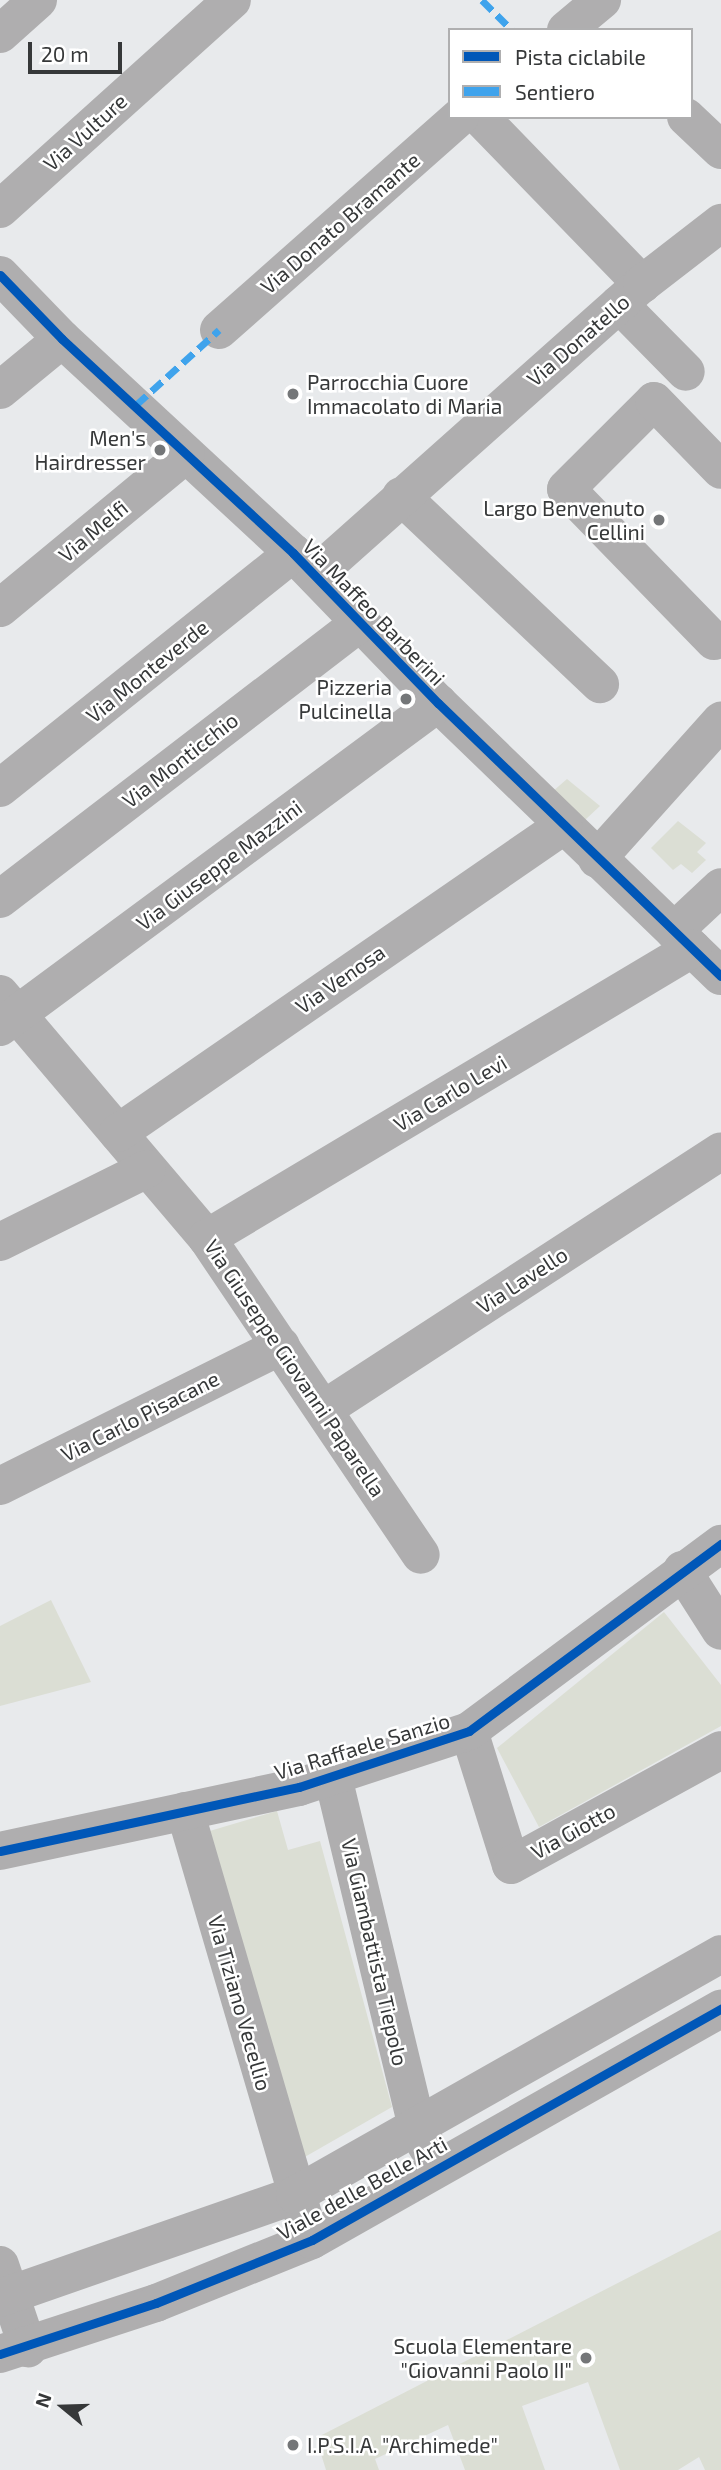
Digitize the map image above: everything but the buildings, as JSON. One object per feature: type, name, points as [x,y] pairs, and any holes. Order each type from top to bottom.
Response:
[{"type":"street","points":[[0,34],[38,0]]},
{"type":"street","name":"Via Vulture","points":[[0,209],[232,0]]},
{"type":"street","points":[[568,28],[602,0]]},
{"type":"street","name":"Via Donato Bramante","points":[[219,330],[458,119]]},
{"type":"street","points":[[482,119],[631,294],[686,372]]},
{"type":"street","points":[[688,119],[721,150]]},
{"type":"street","name":"Via Donatello","points":[[304,564],[401,496],[631,294],[721,223]]},
{"type":"street","name":"Via Maffeo Barberini","points":[[0,275],[62,339],[304,564],[438,703],[721,976]]},
{"type":"street","points":[[0,390],[62,339]]},
{"type":"street","points":[[719,641],[566,489],[653,401],[721,470]]},
{"type":"street","name":"Via Melfi","points":[[0,608],[186,454]]},
{"type":"street","points":[[401,496],[600,684]]},
{"type":"street","name":"Via Monteverde","points":[[0,788],[304,564]]},
{"type":"street","name":"Via Monticchio","points":[[0,899],[361,622]]},
{"type":"street","name":"Via Giuseppe Mazzini","points":[[6,1012],[438,703]]},
{"type":"street","points":[[597,859],[721,720]]},
{"type":"street","name":"Via Venosa","points":[[117,1133],[563,826]]},
{"type":"street","name":"Via Carlo Levi","points":[[207,1238],[683,940],[721,887]]},
{"type":"street","name":"Via Giuseppe Giovanni Paparella","points":[[6,1012],[117,1133],[207,1238],[421,1555]]},
{"type":"street","name":"Via Lavello","points":[[324,1409],[721,1151]]},
{"type":"street","points":[[0,1242],[147,1169]]},
{"type":"street","name":"Via Carlo Pisacane","points":[[0,1486],[281,1346]]},
{"type":"street","name":"Via Raffaele Sanzio","points":[[0,1851],[332,1777],[469,1731],[682,1570],[721,1544]]},
{"type":"street","points":[[682,1570],[721,1631]]},
{"type":"street","name":"Via Giotto","points":[[469,1731],[511,1865],[721,1750]]},
{"type":"street","name":"Via Giambattista Tiepolo","points":[[332,1777],[416,2127]]},
{"type":"street","name":"Via Tiziano Vecellio","points":[[185,1811],[295,2195]]},
{"type":"street","name":"Viale delle Belle Arti","points":[[721,1954],[295,2195],[3,2286],[14,2351],[156,2303],[312,2240],[721,2009]]},
{"type":"street","name":"Viale delle Belle Arti","points":[[416,2127],[438,2167]]},
{"type":"street","name":"Viale delle Belle Arti","points":[[295,2195],[312,2240]]},
{"type":"shaded area","points":[[567,779],[600,806],[585,820],[552,792]]},
{"type":"shaded area","points":[[678,821],[706,843],[697,852],[706,860],[692,873],[681,864],[673,870],[651,848]]},
{"type":"shaded area","points":[[51,1600],[91,1682],[0,1706],[0,1626]]},
{"type":"shaded area","points":[[664,1612],[721,1685],[721,1726],[539,1827],[497,1748]]},
{"type":"shaded area","points":[[277,1811],[288,1850],[320,1841],[392,2107],[296,2162],[203,1833]]},
{"type":"shaded area","name":"Scuola Elementare \"Giovanni Paolo II\"","points":[[721,2230],[721,2470],[705,2470],[699,2457],[678,2470],[620,2470],[588,2382],[522,2406],[545,2470],[465,2470],[448,2425],[375,2459],[379,2470],[326,2470],[316,2438]]},
{"type":"marked path","points":[[482,0],[510,28]]},
{"type":"marked path","points":[[136,405],[219,330]]},
{"type":"cycle path","points":[[0,275],[62,339],[293,553],[438,703],[721,976]]},
{"type":"cycle path","points":[[0,1851],[299,1787],[469,1731],[721,1544]]},
{"type":"cycle path","points":[[0,2354],[156,2303],[312,2240],[721,2009]]},
{"type":"place","name":"Parrocchia Cuore Immacolato di Maria","points":[[293,394]]},
{"type":"place","name":"Men's Hairdresser","points":[[160,450]]},
{"type":"place","name":"Largo Benvenuto Cellini","points":[[659,520]]},
{"type":"place","name":"Pizzeria Pulcinella","points":[[406,699]]},
{"type":"place","name":"Scuola Elementare \"Giovanni Paolo II\"","points":[[586,2358]]},
{"type":"place","name":"I.P.S.I.A. \"Archimede\"","points":[[293,2445]]}]
